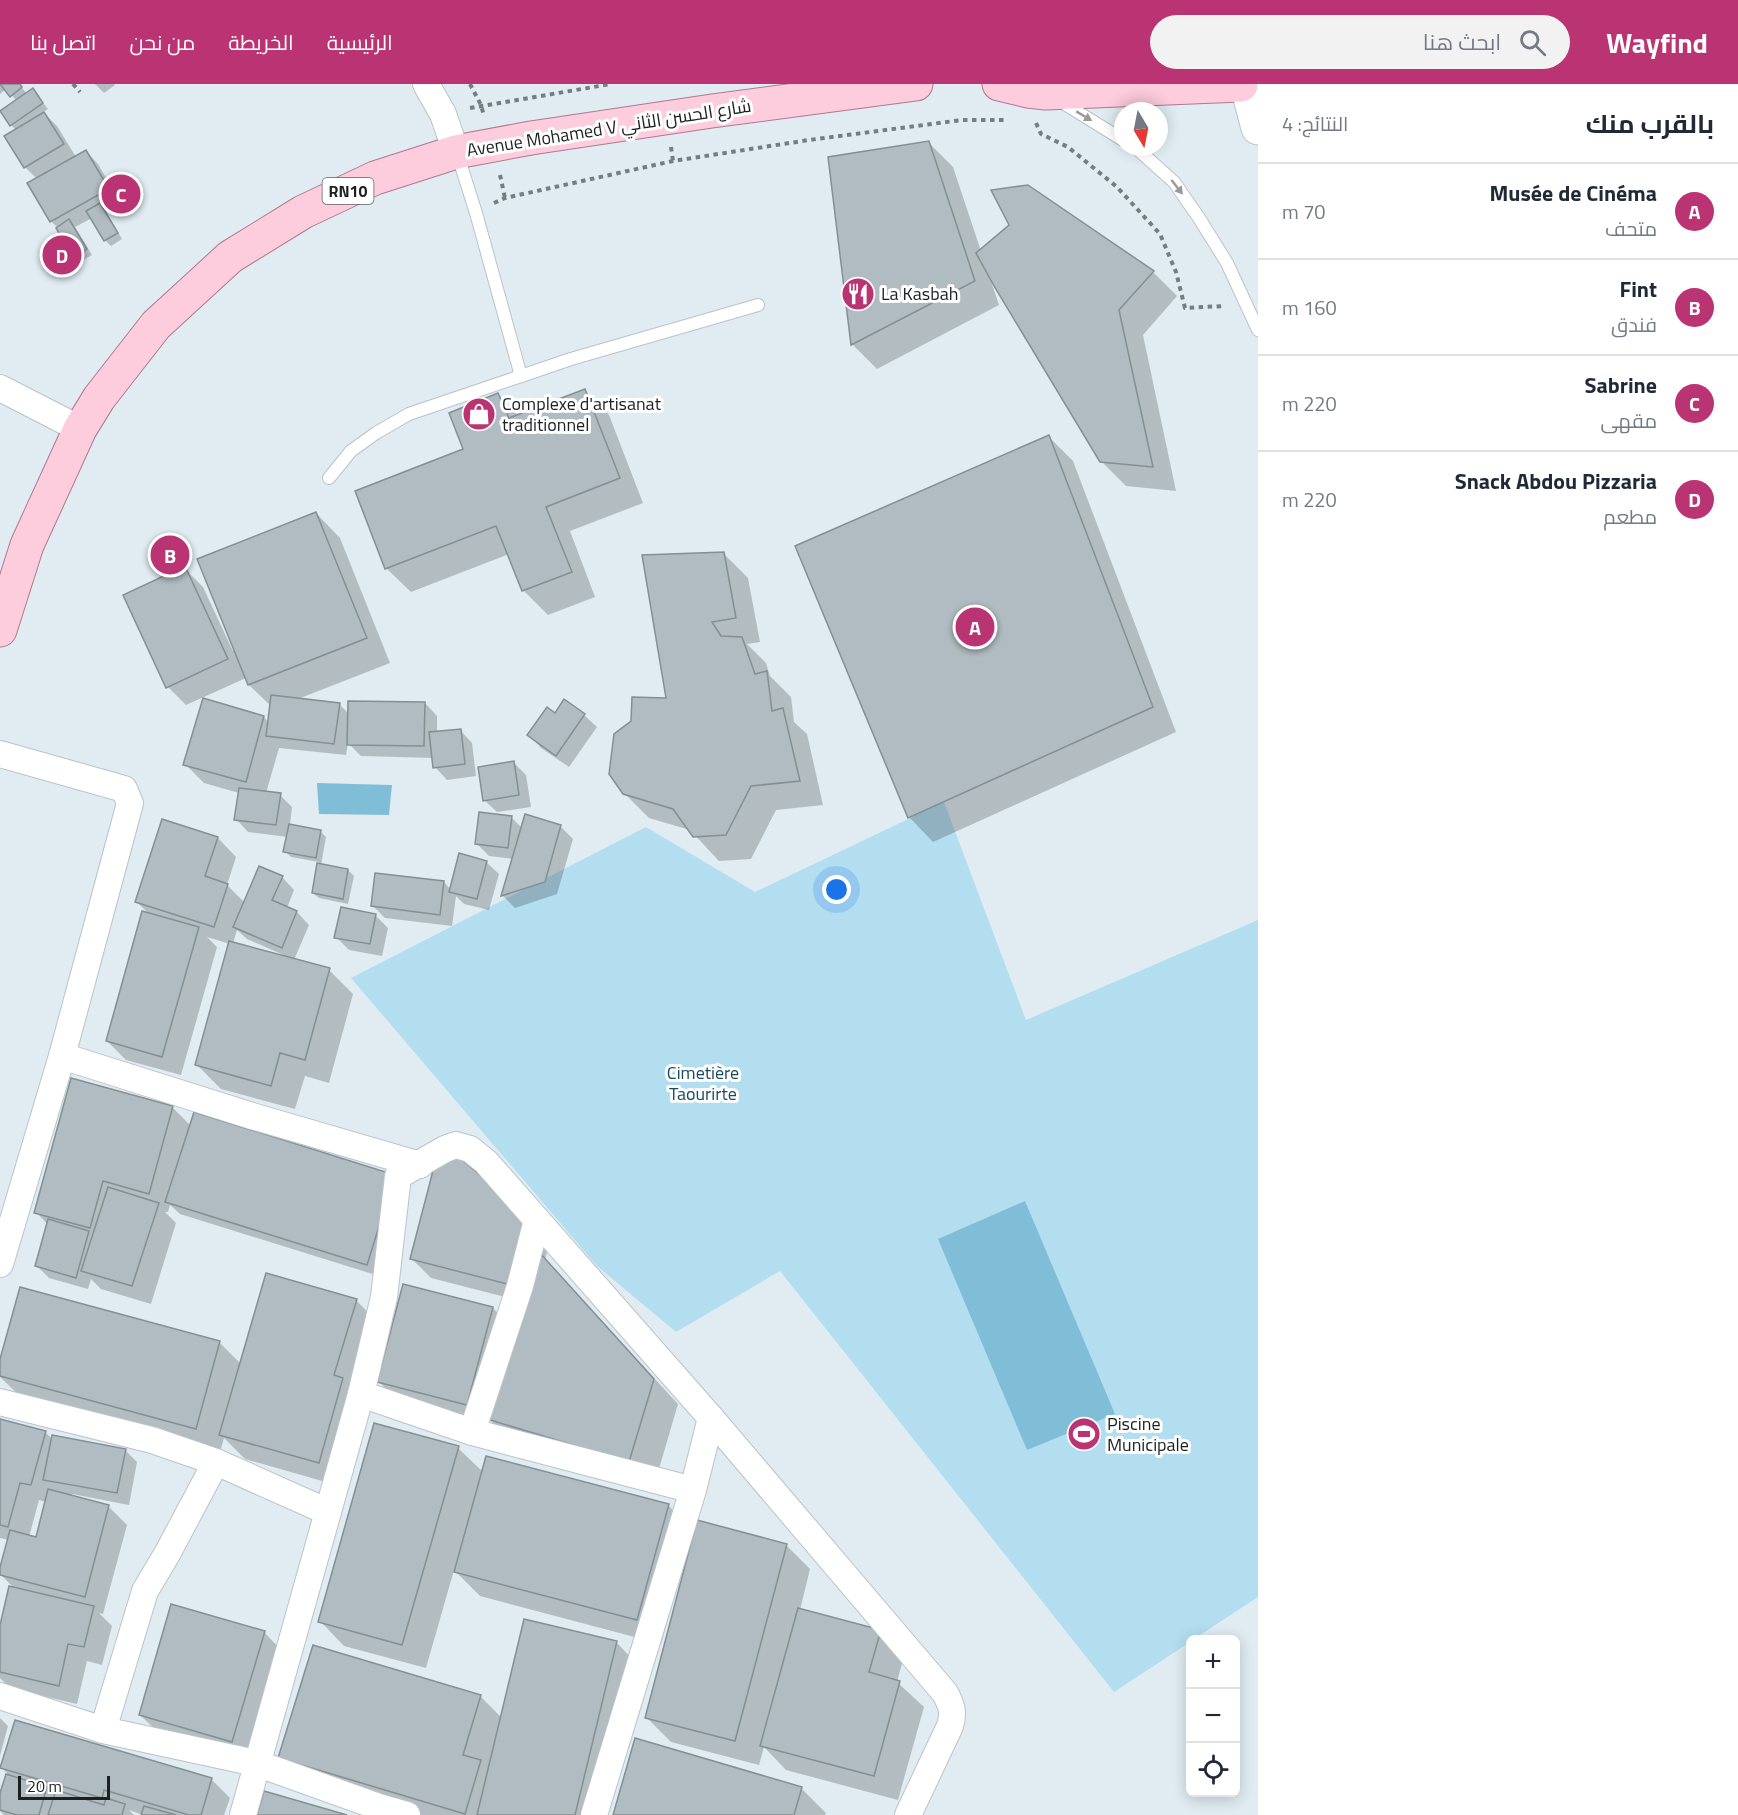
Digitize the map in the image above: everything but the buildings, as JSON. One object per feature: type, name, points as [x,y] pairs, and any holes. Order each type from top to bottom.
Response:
[{"type":"main road","name":"Avenue Mohamed V شارع الحسن الثاني","points":[[0,630],[27,545],[80,429],[119,371],[156,325],[230,257],[303,212],[365,183],[456,152],[522,139],[916,84]]},
{"type":"main road","points":[[1024,89],[1247,88]]},
{"type":"street","points":[[426,84],[442,114],[456,152]]},
{"type":"street","points":[[1247,88],[1258,128]]},
{"type":"street","points":[[0,388],[80,429]]},
{"type":"street","points":[[0,754],[124,789],[130,803],[62,1056],[0,1264]]},
{"type":"street","points":[[62,1056],[252,1116],[420,1165]]},
{"type":"street","points":[[243,1815],[328,1512],[384,1297],[398,1176],[445,1149],[456,1146],[470,1149],[486,1162],[611,1302],[945,1694],[952,1705],[953,1715],[950,1726],[908,1815]]},
{"type":"street","points":[[472,1432],[520,1286],[537,1221]]},
{"type":"street","points":[[360,1394],[472,1432],[693,1490]]},
{"type":"street","points":[[0,1401],[152,1440],[216,1462],[328,1512]]},
{"type":"street","points":[[594,1815],[693,1490],[711,1418]]},
{"type":"street","points":[[103,1730],[145,1591],[216,1462]]},
{"type":"street","points":[[0,1696],[103,1730],[256,1762],[378,1811],[408,1815]]},
{"type":"lane","points":[[1024,89],[1114,135]]},
{"type":"lane","points":[[456,152],[476,213],[521,376]]},
{"type":"lane","points":[[1145,156],[1174,182],[1227,263],[1258,330]]},
{"type":"lane","points":[[329,478],[351,451],[376,433],[410,414],[571,359],[758,305]]},
{"type":"path","points":[[73,84],[80,92]]},
{"type":"path","points":[[442,114],[481,105],[611,84]]},
{"type":"path","points":[[1024,89],[1041,134],[1068,147],[1095,168],[1117,187],[1160,234],[1176,272],[1185,308],[1246,304]]},
{"type":"path","points":[[476,213],[505,198],[673,161],[962,120],[1010,120]]},
{"type":"green space","name":"Cimetière Taourirte","points":[[944,802],[1026,1020],[1258,920],[1258,1597],[1200,1635],[1186,1635],[1186,1645],[1114,1692],[780,1271],[676,1332],[597,1266],[351,978],[646,827],[755,892]]},
{"type":"shaded area","points":[[317,783],[392,785],[389,815],[319,814]]},
{"type":"shaded area","points":[[1025,1201],[1115,1414],[1027,1450],[938,1239]]},
{"type":"place","name":"Sabrine","points":[[121,194]]},
{"type":"place","name":"Snack Abdou Pizzaria","points":[[62,255]]},
{"type":"place","name":"La Kasbah","points":[[858,294]]},
{"type":"place","name":"Complexe d'artisanat traditionnel","points":[[479,414]]},
{"type":"place","name":"Fint","points":[[170,555]]},
{"type":"place","name":"Musée de Cinéma","points":[[975,627]]},
{"type":"place","name":"Piscine Municipale","points":[[1084,1434]]}]
